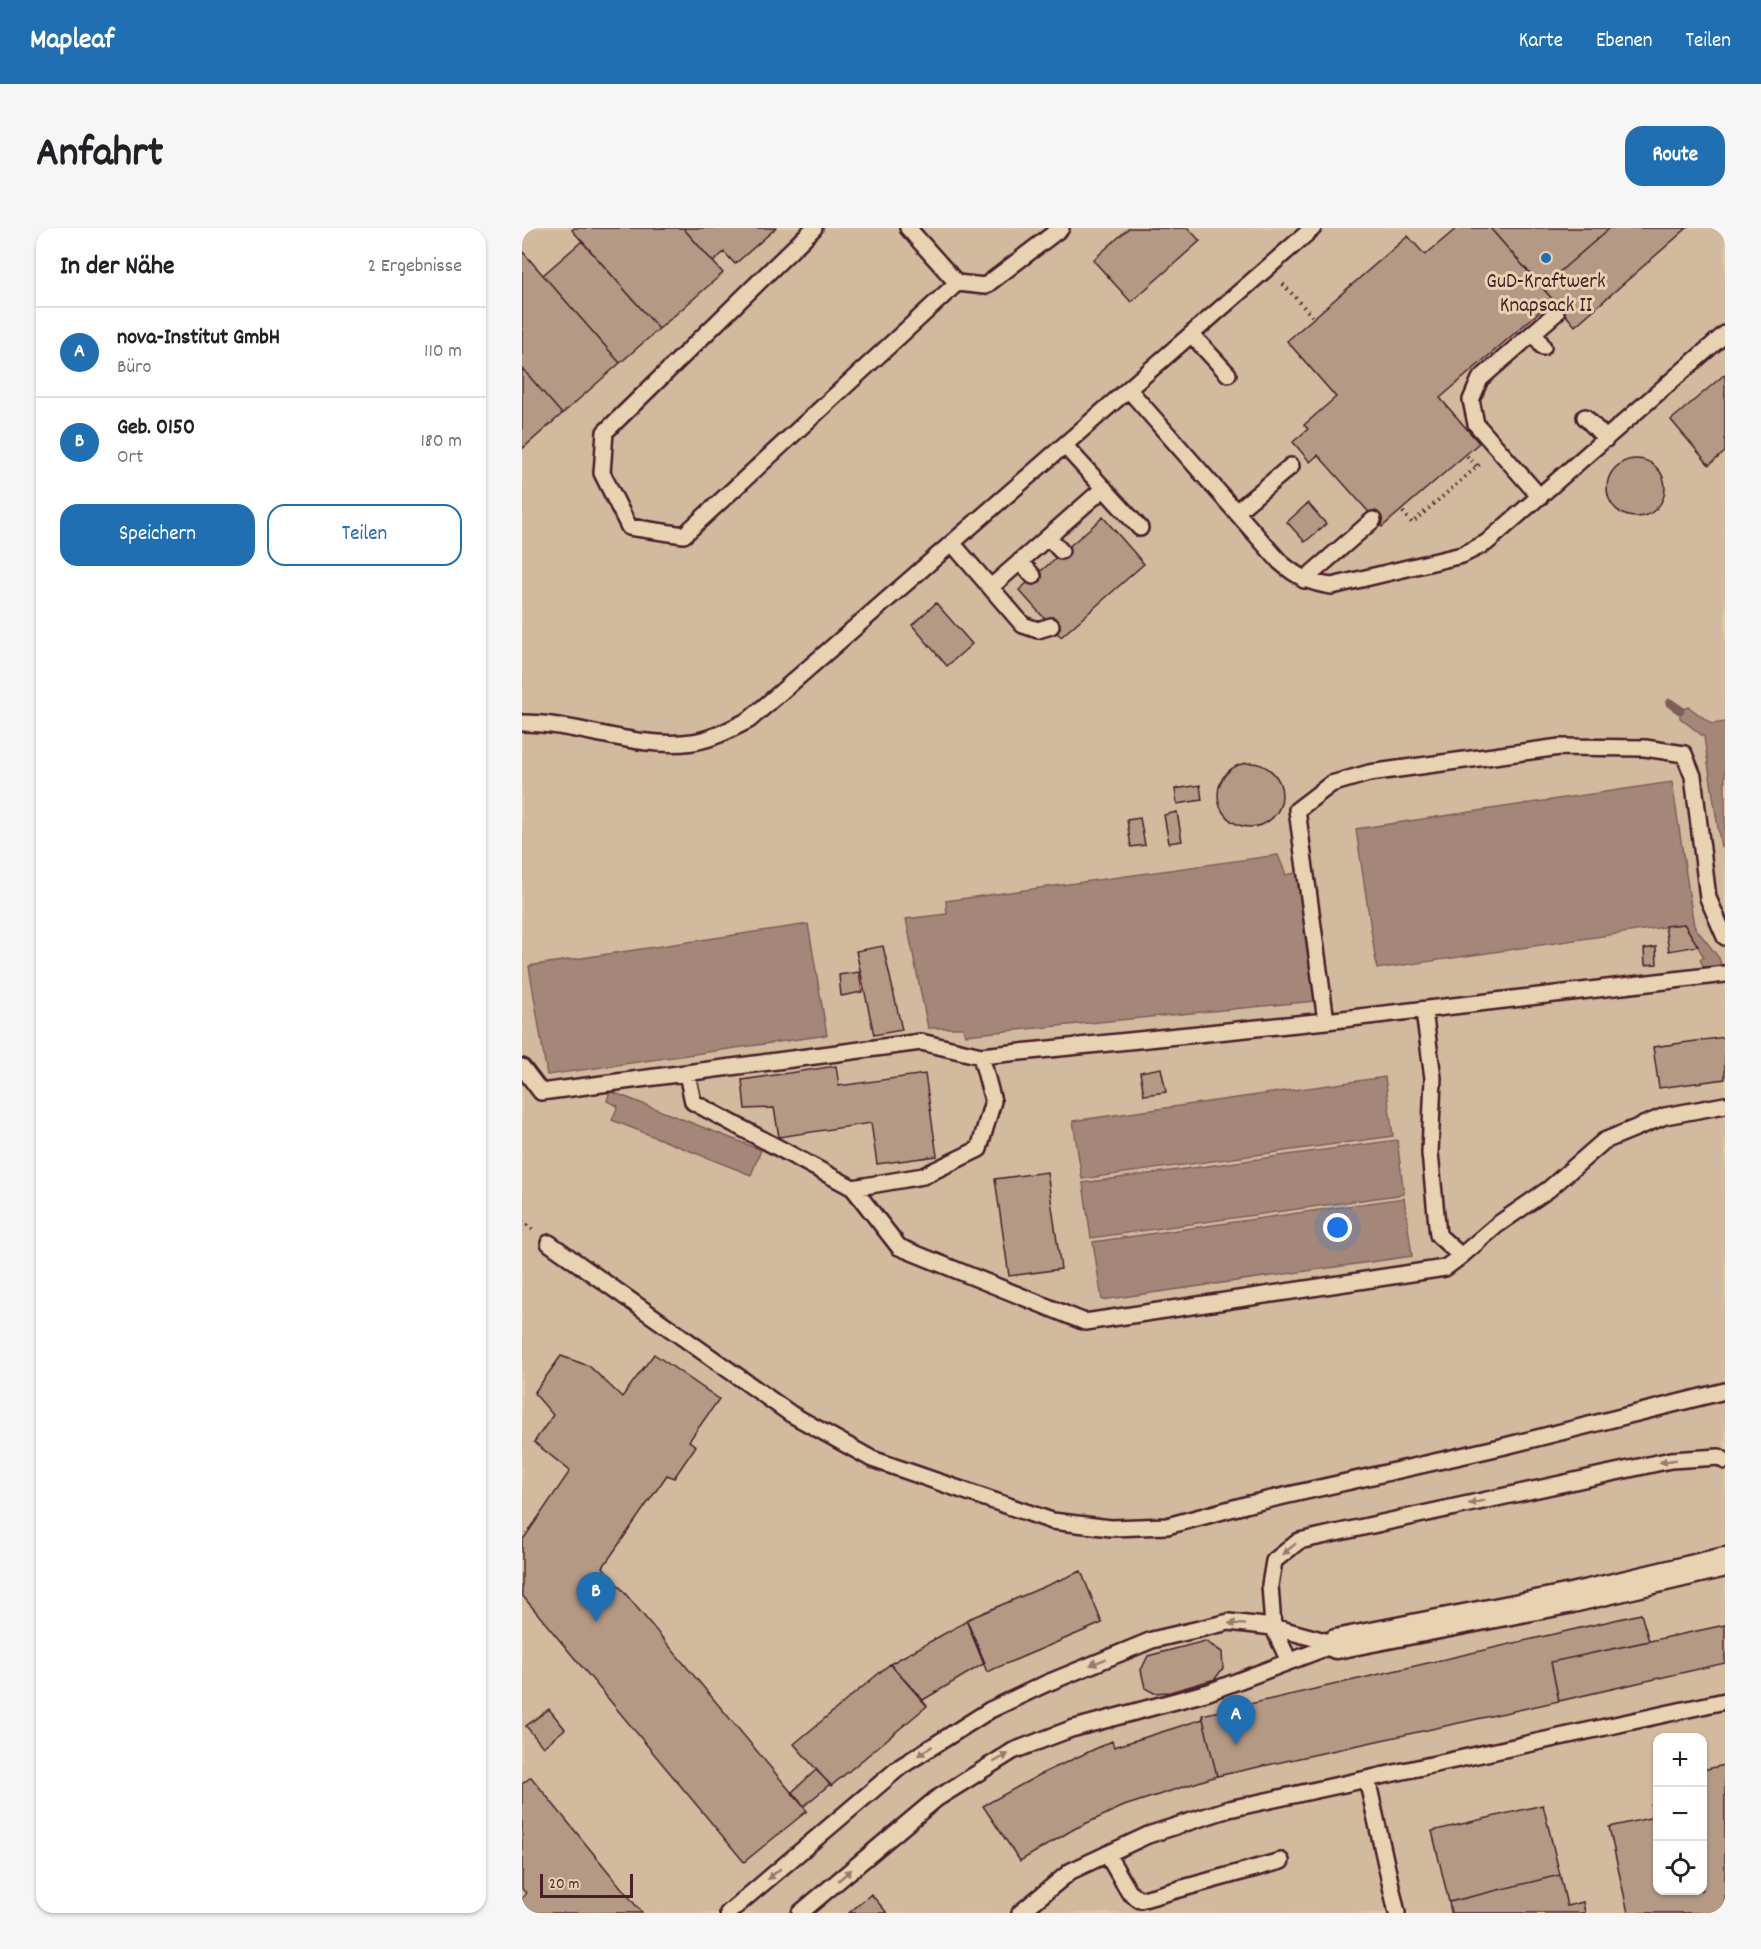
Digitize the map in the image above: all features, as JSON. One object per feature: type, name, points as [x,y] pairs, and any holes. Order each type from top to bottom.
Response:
[{"type":"street","points":[[1336,1644],[1572,1598],[1725,1562]]},
{"type":"lane","points":[[814,228],[605,432],[602,473],[629,527],[684,535],[957,283]]},
{"type":"lane","points":[[908,228],[957,283],[985,286],[1061,228]]},
{"type":"lane","points":[[522,723],[664,744],[695,742],[723,734],[749,720],[1313,228]]},
{"type":"lane","points":[[1540,497],[1476,424],[1472,413],[1474,388],[1480,379],[1556,313]]},
{"type":"lane","points":[[1534,332],[1544,347]]},
{"type":"lane","points":[[1192,334],[1228,374]]},
{"type":"lane","points":[[1129,390],[1280,562],[1304,580],[1332,586],[1462,555],[1486,543],[1725,334]]},
{"type":"lane","points":[[1585,417],[1606,439]]},
{"type":"lane","points":[[1065,446],[1140,528]]},
{"type":"lane","points":[[1236,512],[1291,466]]},
{"type":"lane","points":[[991,587],[1104,488]]},
{"type":"lane","points":[[1304,580],[1373,520]]},
{"type":"lane","points":[[1048,537],[1061,551]]},
{"type":"lane","points":[[952,543],[1023,625],[1038,630],[1051,626]]},
{"type":"lane","points":[[1020,561],[1033,576]]},
{"type":"lane","points":[[1326,1021],[1297,810],[1331,783],[1369,773],[1560,747],[1645,748],[1684,754],[1693,776],[1708,898],[1725,937]]},
{"type":"lane","points":[[522,1067],[541,1092],[921,1042],[981,1056],[1424,1011],[1725,974]]},
{"type":"lane","points":[[1424,1011],[1433,1078],[1430,1153],[1438,1234],[1461,1256]]},
{"type":"lane","points":[[853,1188],[923,1176],[979,1149],[993,1101],[981,1056]]},
{"type":"lane","points":[[687,1074],[693,1102],[853,1188],[899,1248],[1084,1322],[1445,1268],[1497,1225],[1549,1188],[1604,1141],[1665,1116],[1725,1105]]},
{"type":"lane","points":[[549,1243],[791,1414],[872,1458],[1052,1521],[1111,1528],[1167,1526],[1249,1503],[1504,1446],[1725,1391]]},
{"type":"lane","points":[[1289,1661],[1273,1627],[1270,1585],[1274,1561],[1299,1541],[1671,1460],[1719,1458],[1725,1461]]},
{"type":"lane","points":[[728,1913],[900,1767],[990,1710],[1045,1684],[1152,1640],[1229,1623],[1273,1627],[1336,1644]]},
{"type":"lane","points":[[800,1913],[936,1799],[1013,1751],[1071,1729],[1209,1692],[1336,1644]]},
{"type":"lane","points":[[1020,1913],[1071,1871],[1148,1834],[1228,1809],[1725,1701]]},
{"type":"lane","points":[[1367,1779],[1397,1913]]},
{"type":"lane","points":[[1107,1854],[1129,1892],[1140,1900],[1281,1861]]},
{"type":"path","points":[[1269,267],[1312,316]]},
{"type":"path","points":[[1403,512],[1412,523],[1498,449]]},
{"type":"path","points":[[1467,456],[1477,467]]},
{"type":"shaded area","points":[[522,228],[1725,228],[1725,1913],[522,1913]]},
{"type":"shaded area","points":[[1689,707],[1712,724],[1725,722],[1725,846],[1721,847],[1704,737],[1680,718],[1680,710]]},
{"type":"shaded area","points":[[1672,782],[1694,926],[1719,958],[1722,967],[1705,969],[1700,960],[1704,957],[1684,924],[1377,969],[1356,829]]},
{"type":"shaded area","points":[[1278,855],[1286,875],[1301,872],[1315,1001],[965,1035],[963,1028],[928,1028],[906,919],[947,914],[946,901]]},
{"type":"shaded area","points":[[808,924],[827,1035],[547,1075],[529,966]]},
{"type":"shaded area","points":[[1385,1077],[1393,1136],[1082,1179],[1073,1121]]},
{"type":"shaded area","points":[[610,1091],[761,1150],[751,1175],[612,1120],[618,1106],[607,1101]]},
{"type":"shaded area","points":[[1397,1140],[1404,1194],[1091,1238],[1083,1183]]},
{"type":"shaded area","points":[[1404,1198],[1412,1256],[1102,1300],[1093,1242]]},
{"type":"building","points":[[574,228],[683,228],[723,273],[659,329],[572,230]]},
{"type":"building","points":[[683,228],[776,228],[735,264],[724,252],[713,262]]},
{"type":"building","points":[[1129,228],[1188,228],[1200,241],[1131,302],[1093,260]]},
{"type":"building","points":[[1457,228],[1490,228],[1553,300],[1440,398],[1479,443],[1382,527],[1318,455],[1310,462],[1293,442],[1308,429],[1304,425],[1336,397],[1287,341],[1408,236],[1425,255]]},
{"type":"building","name":"GuD-Kraftwerk Knapsack II","points":[[1490,228],[1610,228],[1542,287]]},
{"type":"building","points":[[1610,228],[1687,228],[1575,326],[1542,287]]},
{"type":"building","points":[[582,241],[659,329],[620,363],[543,275]]},
{"type":"building","points":[[522,251],[620,363],[562,414],[522,368]]},
{"type":"building","points":[[522,368],[562,414],[522,449]]},
{"type":"building","points":[[1725,374],[1725,452],[1709,465],[1671,420]]},
{"type":"building","points":[[1636,459],[1652,464],[1660,472],[1665,488],[1660,504],[1652,512],[1636,517],[1620,512],[1612,504],[1607,488],[1612,472],[1620,464]]},
{"type":"building","points":[[1308,503],[1326,524],[1305,542],[1287,522]]},
{"type":"building","points":[[1103,517],[1144,564],[1061,637],[1019,590]]},
{"type":"building","points":[[936,603],[972,644],[947,666],[912,625]]},
{"type":"building","points":[[1250,763],[1262,765],[1273,772],[1280,783],[1282,795],[1280,807],[1273,818],[1262,825],[1250,827],[1238,825],[1227,818],[1220,807],[1218,795],[1220,783],[1227,772],[1238,765]]},
{"type":"building","points":[[1200,785],[1202,800],[1177,804],[1175,789]]},
{"type":"building","points":[[1177,812],[1182,841],[1169,843],[1164,815]]},
{"type":"building","points":[[1140,818],[1145,845],[1131,847],[1127,820]]},
{"type":"building","points":[[1684,924],[1698,946],[1669,951],[1665,926]]},
{"type":"building","points":[[883,946],[902,1030],[874,1035],[856,951]]},
{"type":"building","points":[[1656,947],[1657,964],[1645,965],[1644,949]]},
{"type":"building","points":[[859,972],[862,992],[841,996],[839,975]]},
{"type":"building","points":[[1725,1037],[1725,1079],[1659,1088],[1653,1047]]},
{"type":"building","points":[[836,1066],[839,1086],[925,1074],[937,1156],[877,1164],[871,1123],[779,1137],[774,1108],[745,1109],[742,1080]]},
{"type":"building","points":[[1161,1068],[1166,1092],[1144,1095],[1140,1072]]},
{"type":"building","points":[[1047,1172],[1061,1269],[1009,1276],[995,1179]]},
{"type":"building","points":[[654,1354],[719,1399],[689,1441],[696,1446],[674,1478],[667,1475],[603,1567],[807,1811],[744,1862],[522,1595],[522,1541],[570,1471],[534,1442],[553,1415],[534,1393],[561,1356],[589,1366],[622,1397]]},
{"type":"building","points":[[1081,1571],[1102,1623],[987,1672],[966,1620]]},
{"type":"building","points":[[1641,1614],[1649,1641],[1551,1662],[1559,1701],[1217,1776],[1202,1715]]},
{"type":"building","points":[[967,1621],[985,1663],[923,1700],[890,1664]]},
{"type":"building","points":[[1725,1625],[1725,1663],[1559,1701],[1551,1662]]},
{"type":"building","points":[[1205,1641],[1222,1652],[1223,1668],[1215,1679],[1170,1692],[1154,1693],[1145,1688],[1141,1670],[1148,1656]]},
{"type":"building","points":[[890,1664],[927,1706],[831,1786],[794,1744]]},
{"type":"building","points":[[549,1709],[565,1729],[543,1747],[526,1726]]},
{"type":"building","points":[[1203,1719],[1217,1776],[1124,1806],[1074,1829],[1020,1861],[983,1806],[1041,1774],[1112,1741],[1114,1747]]},
{"type":"building","points":[[1725,1765],[1725,1913],[1628,1913],[1609,1827],[1653,1817],[1653,1895],[1707,1895],[1707,1769]]},
{"type":"building","points":[[816,1770],[830,1784],[804,1806],[792,1792]]},
{"type":"building","points":[[531,1777],[642,1913],[522,1913],[522,1898],[526,1893],[522,1889],[522,1784]]},
{"type":"building","points":[[1543,1805],[1560,1875],[1449,1902],[1432,1831]]},
{"type":"building","points":[[1560,1875],[1567,1906],[1583,1902],[1585,1913],[1451,1913],[1449,1902]]},
{"type":"building","points":[[871,1894],[887,1913],[849,1913]]},
{"type":"waterway","points":[[1670,703],[1680,710]]},
{"type":"place","name":"GuD-Kraftwerk Knapsack II","points":[[1546,258]]},
{"type":"place","name":"Geb. 0150","points":[[596,1622]]},
{"type":"place","name":"nova-Institut GmbH","points":[[1236,1745]]}]
